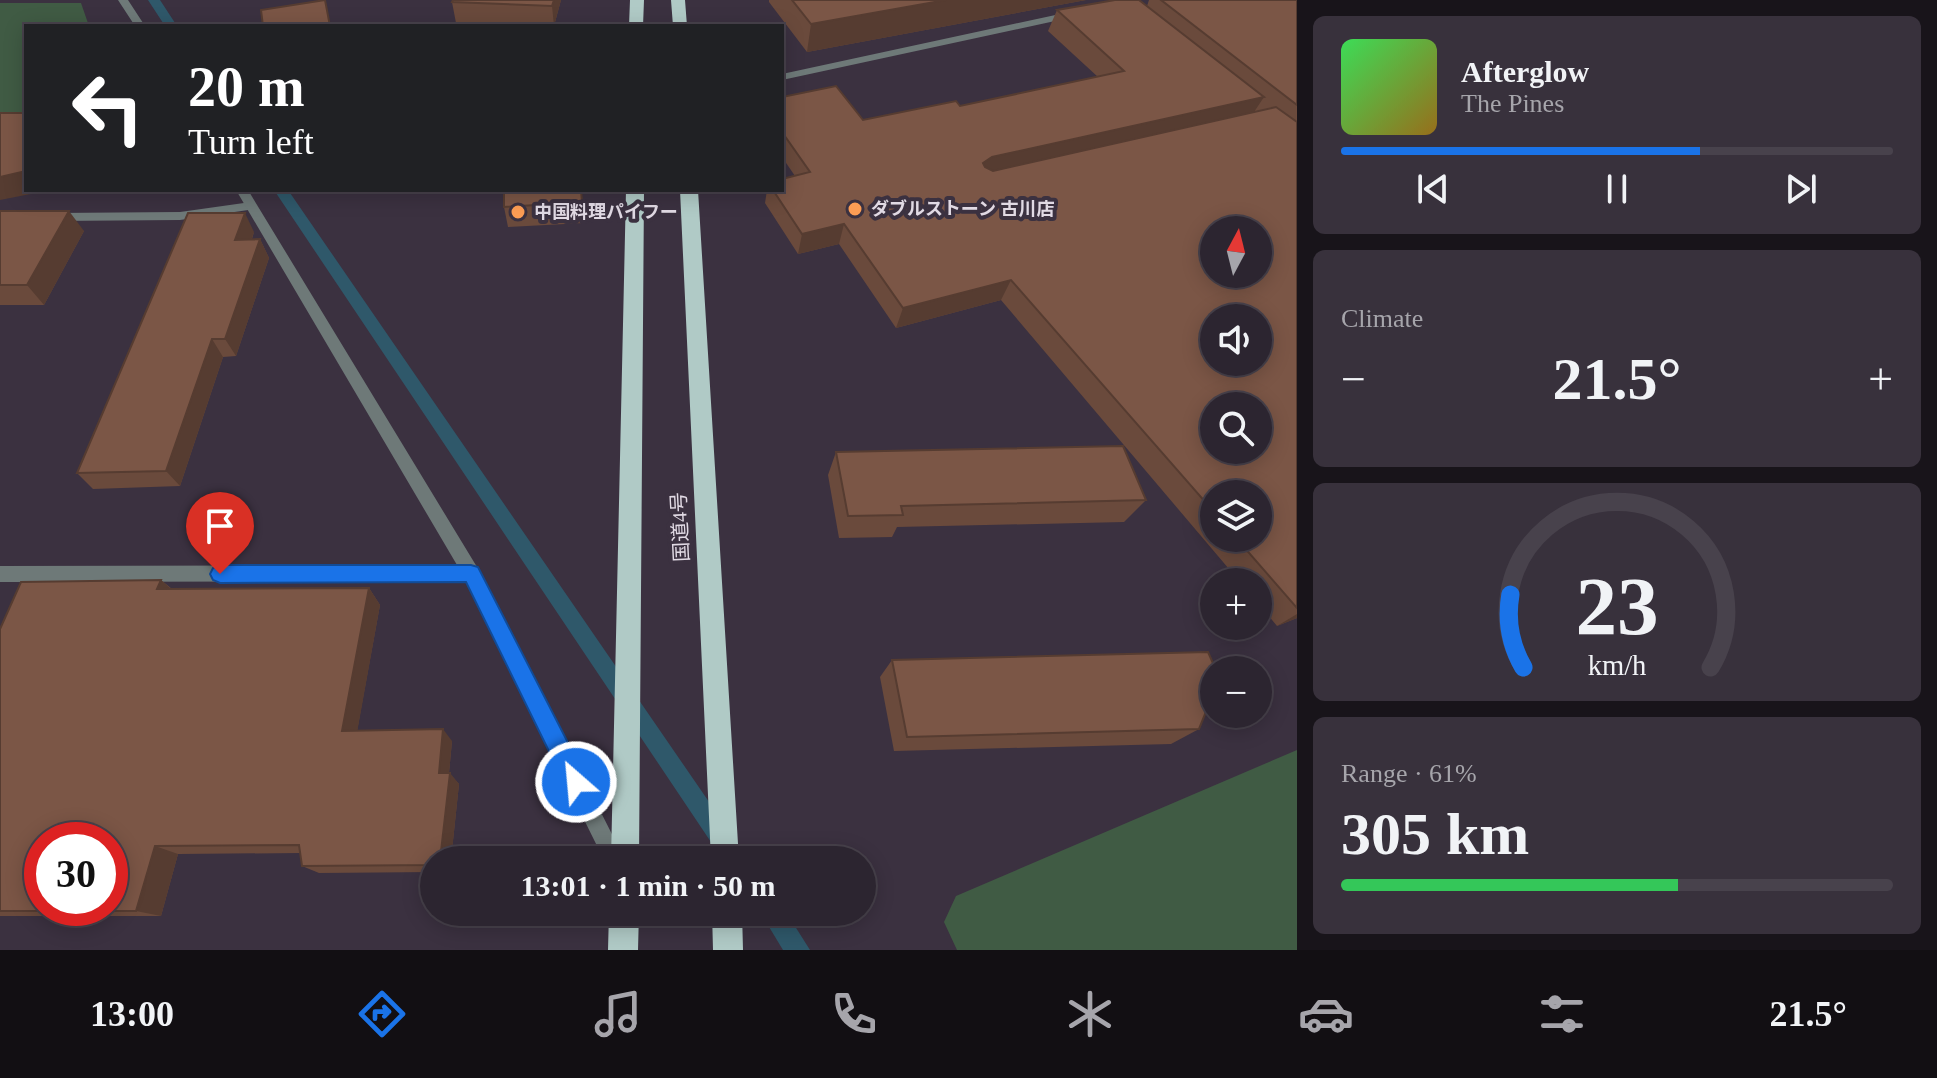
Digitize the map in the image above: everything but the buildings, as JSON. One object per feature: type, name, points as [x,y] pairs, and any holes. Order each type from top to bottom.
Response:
[{"type":"highway","points":[[636,24],[637,0]]},
{"type":"highway","points":[[678,0],[680,24]]},
{"type":"highway","points":[[625,846],[635,192]]},
{"type":"highway","name":"国道4号","points":[[689,192],[725,846]]},
{"type":"highway","points":[[623,950],[624,926]]},
{"type":"highway","points":[[727,926],[728,950]]},
{"type":"street","points":[[123,0],[139,24]]},
{"type":"street","points":[[784,77],[1089,11]]},
{"type":"street","points":[[243,192],[471,573],[608,846]]},
{"type":"street","points":[[45,217],[180,216],[251,206]]},
{"type":"street","points":[[0,574],[471,573]]},
{"type":"green space","points":[[0,3],[81,3],[88,24],[24,24],[24,118],[0,118]]},
{"type":"green space","points":[[1297,750],[1297,950],[957,950],[944,922],[956,896]]},
{"type":"waterway","points":[[154,0],[170,24]]},
{"type":"waterway","points":[[282,192],[727,846]]},
{"type":"waterway","points":[[782,926],[798,950]]},
{"type":"place","name":"ダブルストーン 古川店","points":[[855,209]]},
{"type":"place","name":"中国料理パイフー","points":[[518,212]]},
{"type":"route","points":[[220,574],[471,573],[576,782]]}]
